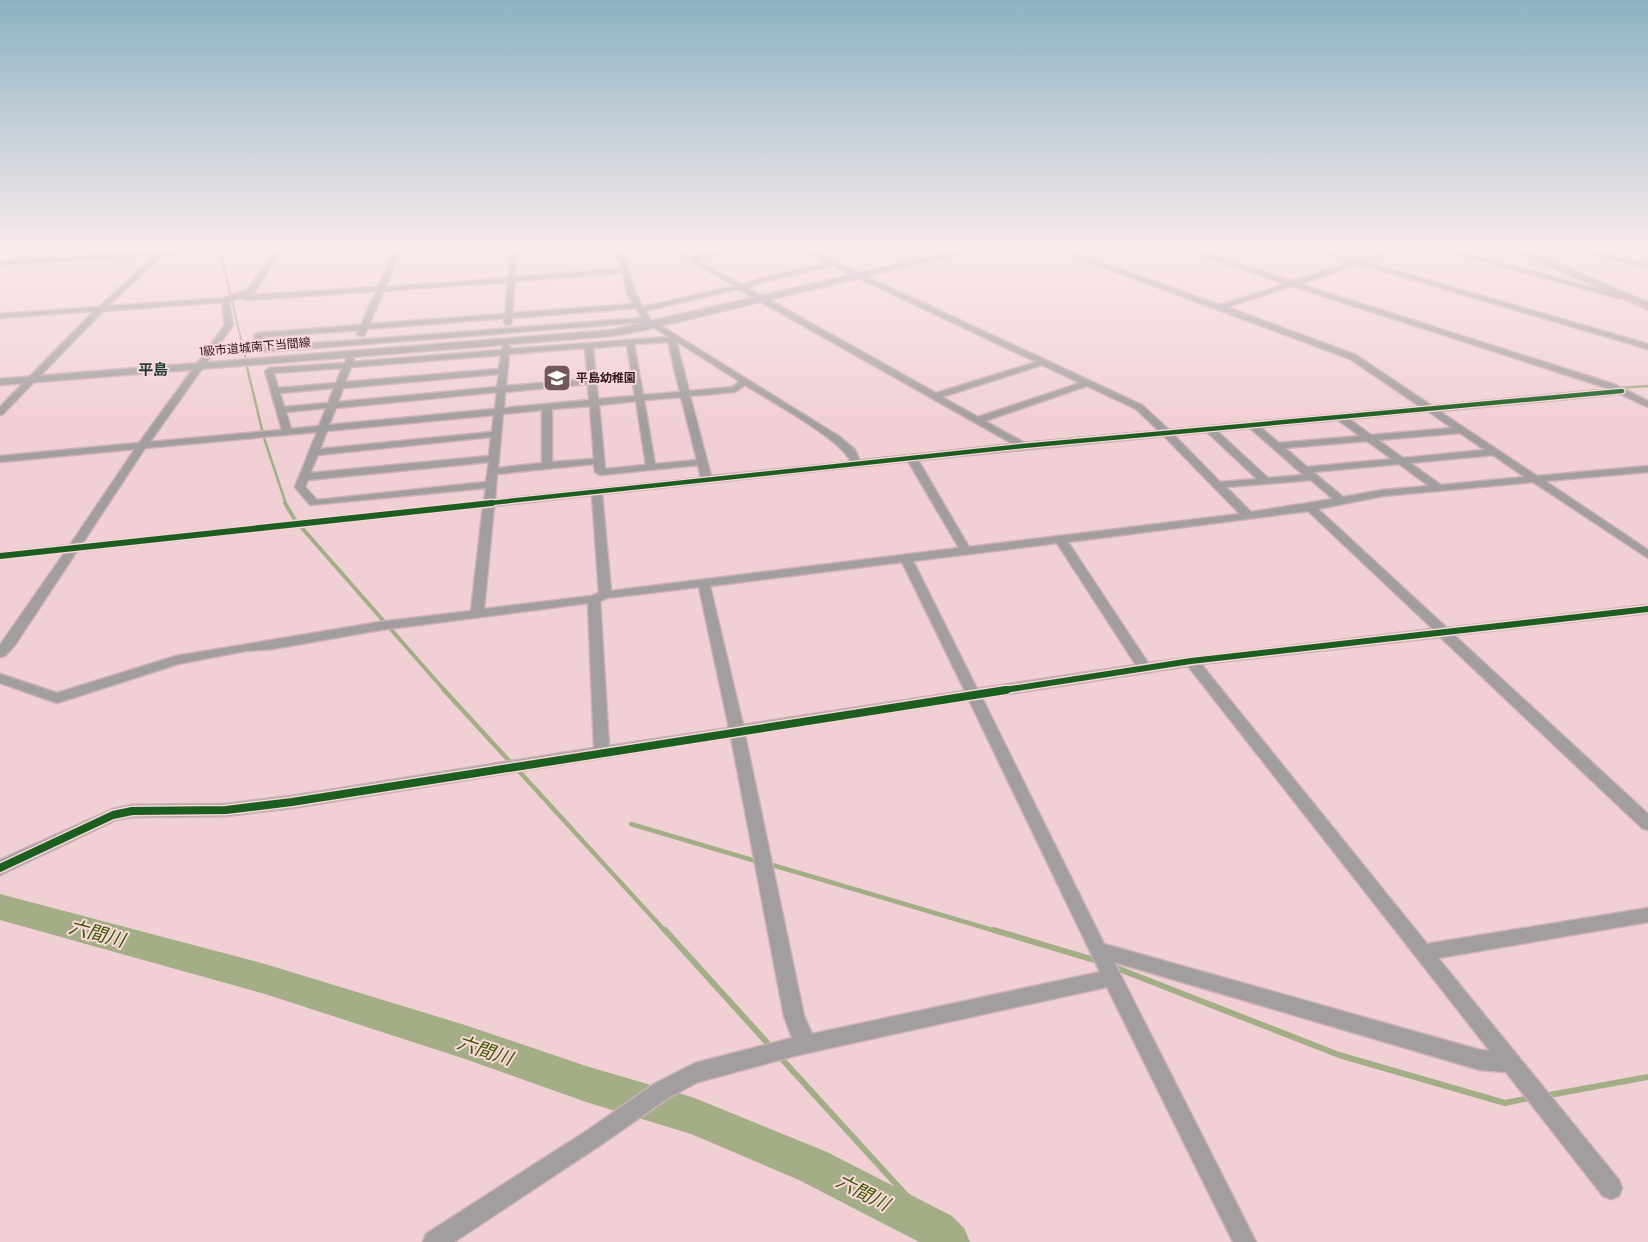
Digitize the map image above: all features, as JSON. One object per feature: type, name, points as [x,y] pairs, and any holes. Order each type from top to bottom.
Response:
[{"type":"street","points":[[0,412],[105,305]]},
{"type":"street","points":[[0,316],[157,305]]},
{"type":"street","points":[[0,653],[10,642],[142,446],[229,325],[226,305]]},
{"type":"street","points":[[373,305],[352,353],[300,487],[314,503],[492,484]]},
{"type":"street","points":[[477,614],[510,305]]},
{"type":"street","points":[[637,305],[650,322],[673,338],[745,380],[837,439],[852,452],[857,464]]},
{"type":"street","points":[[655,305],[639,308],[258,335],[262,350],[357,342],[507,341],[589,345],[673,338]]},
{"type":"street","name":"1級市道城南下当間線","points":[[0,382],[612,332],[732,305]]},
{"type":"street","points":[[772,305],[1023,446]]},
{"type":"street","points":[[922,305],[1139,407],[1248,516]]},
{"type":"street","points":[[1214,305],[1353,357],[1648,555]]},
{"type":"street","points":[[1220,307],[1226,305]]},
{"type":"street","points":[[1357,305],[1618,389],[1648,404]]},
{"type":"street","points":[[1506,305],[1648,347]]},
{"type":"street","points":[[673,338],[707,480]]},
{"type":"street","points":[[287,432],[269,372],[348,365],[507,341]]},
{"type":"street","points":[[630,342],[651,467]]},
{"type":"street","points":[[589,345],[600,472],[703,462]]},
{"type":"street","points":[[936,396],[1043,362]]},
{"type":"street","points":[[275,390],[503,371]]},
{"type":"street","points":[[0,459],[686,395],[735,389],[745,380]]},
{"type":"street","points":[[281,410],[591,381]]},
{"type":"street","points":[[978,420],[1087,383]]},
{"type":"street","points":[[0,556],[1023,446],[1163,429],[1208,428],[1340,418],[1426,406],[1618,389]]},
{"type":"street","points":[[547,408],[547,466]]},
{"type":"street","points":[[1340,418],[1439,488]]},
{"type":"street","points":[[1251,424],[1341,502]]},
{"type":"street","points":[[1208,428],[1266,481]]},
{"type":"street","points":[[1276,446],[1460,430]]},
{"type":"street","points":[[315,452],[497,434]]},
{"type":"street","points":[[1218,485],[1266,481],[1400,461],[1494,452]]},
{"type":"street","points":[[304,477],[495,458]]},
{"type":"street","points":[[912,458],[966,551]]},
{"type":"street","points":[[493,471],[599,461]]},
{"type":"street","points":[[0,678],[57,698],[176,660],[380,626],[1248,516],[1341,502],[1383,493],[1648,469]]},
{"type":"street","points":[[597,492],[602,753]]},
{"type":"street","points":[[1310,507],[1441,632],[1648,824]]},
{"type":"street","points":[[1061,540],[1146,669]]},
{"type":"street","points":[[906,558],[1112,978],[1245,1242]]},
{"type":"street","points":[[704,584],[794,1016],[803,1046]]},
{"type":"street","points":[[0,868],[113,815],[132,811],[226,810],[282,804],[533,762],[975,696],[1191,661],[1648,609]]},
{"type":"street","points":[[1191,661],[1612,1188]]},
{"type":"street","points":[[1424,952],[1648,915]]},
{"type":"street","points":[[1099,950],[1480,1060],[1512,1063]]},
{"type":"street","points":[[434,1242],[660,1091],[695,1073],[803,1046],[1112,978]]},
{"type":"waterway","points":[[233,305],[246,360]]},
{"type":"waterway","points":[[245,359],[264,438],[286,504]]},
{"type":"waterway","points":[[1619,388],[1648,386]]},
{"type":"waterway","points":[[1024,443],[1475,402]]},
{"type":"waterway","points":[[863,460],[1014,444]]},
{"type":"waterway","points":[[285,503],[295,520],[445,691]]},
{"type":"waterway","points":[[444,690],[512,764]]},
{"type":"waterway","points":[[517,769],[666,932]]},
{"type":"waterway","points":[[631,824],[759,862]]},
{"type":"waterway","points":[[769,864],[999,932]]},
{"type":"waterway","name":"六間川","points":[[0,907],[265,979],[465,1042],[586,1084],[692,1116],[813,1166],[938,1230],[950,1242]]},
{"type":"waterway","points":[[665,930],[772,1048]]},
{"type":"waterway","points":[[994,930],[1098,961]]},
{"type":"waterway","points":[[1114,967],[1339,1055],[1505,1103],[1530,1098]]},
{"type":"waterway","points":[[780,1057],[938,1230]]},
{"type":"waterway","points":[[1544,1096],[1648,1077]]},
{"type":"cycle path","points":[[0,556],[1023,446],[1622,391]]},
{"type":"cycle path","points":[[0,868],[113,815],[132,811],[226,810],[292,802],[1191,661],[1648,609]]},
{"type":"place","name":"平島幼稚園","points":[[557,378]]},
{"type":"district","name":"平島","points":[[153,370]]}]
